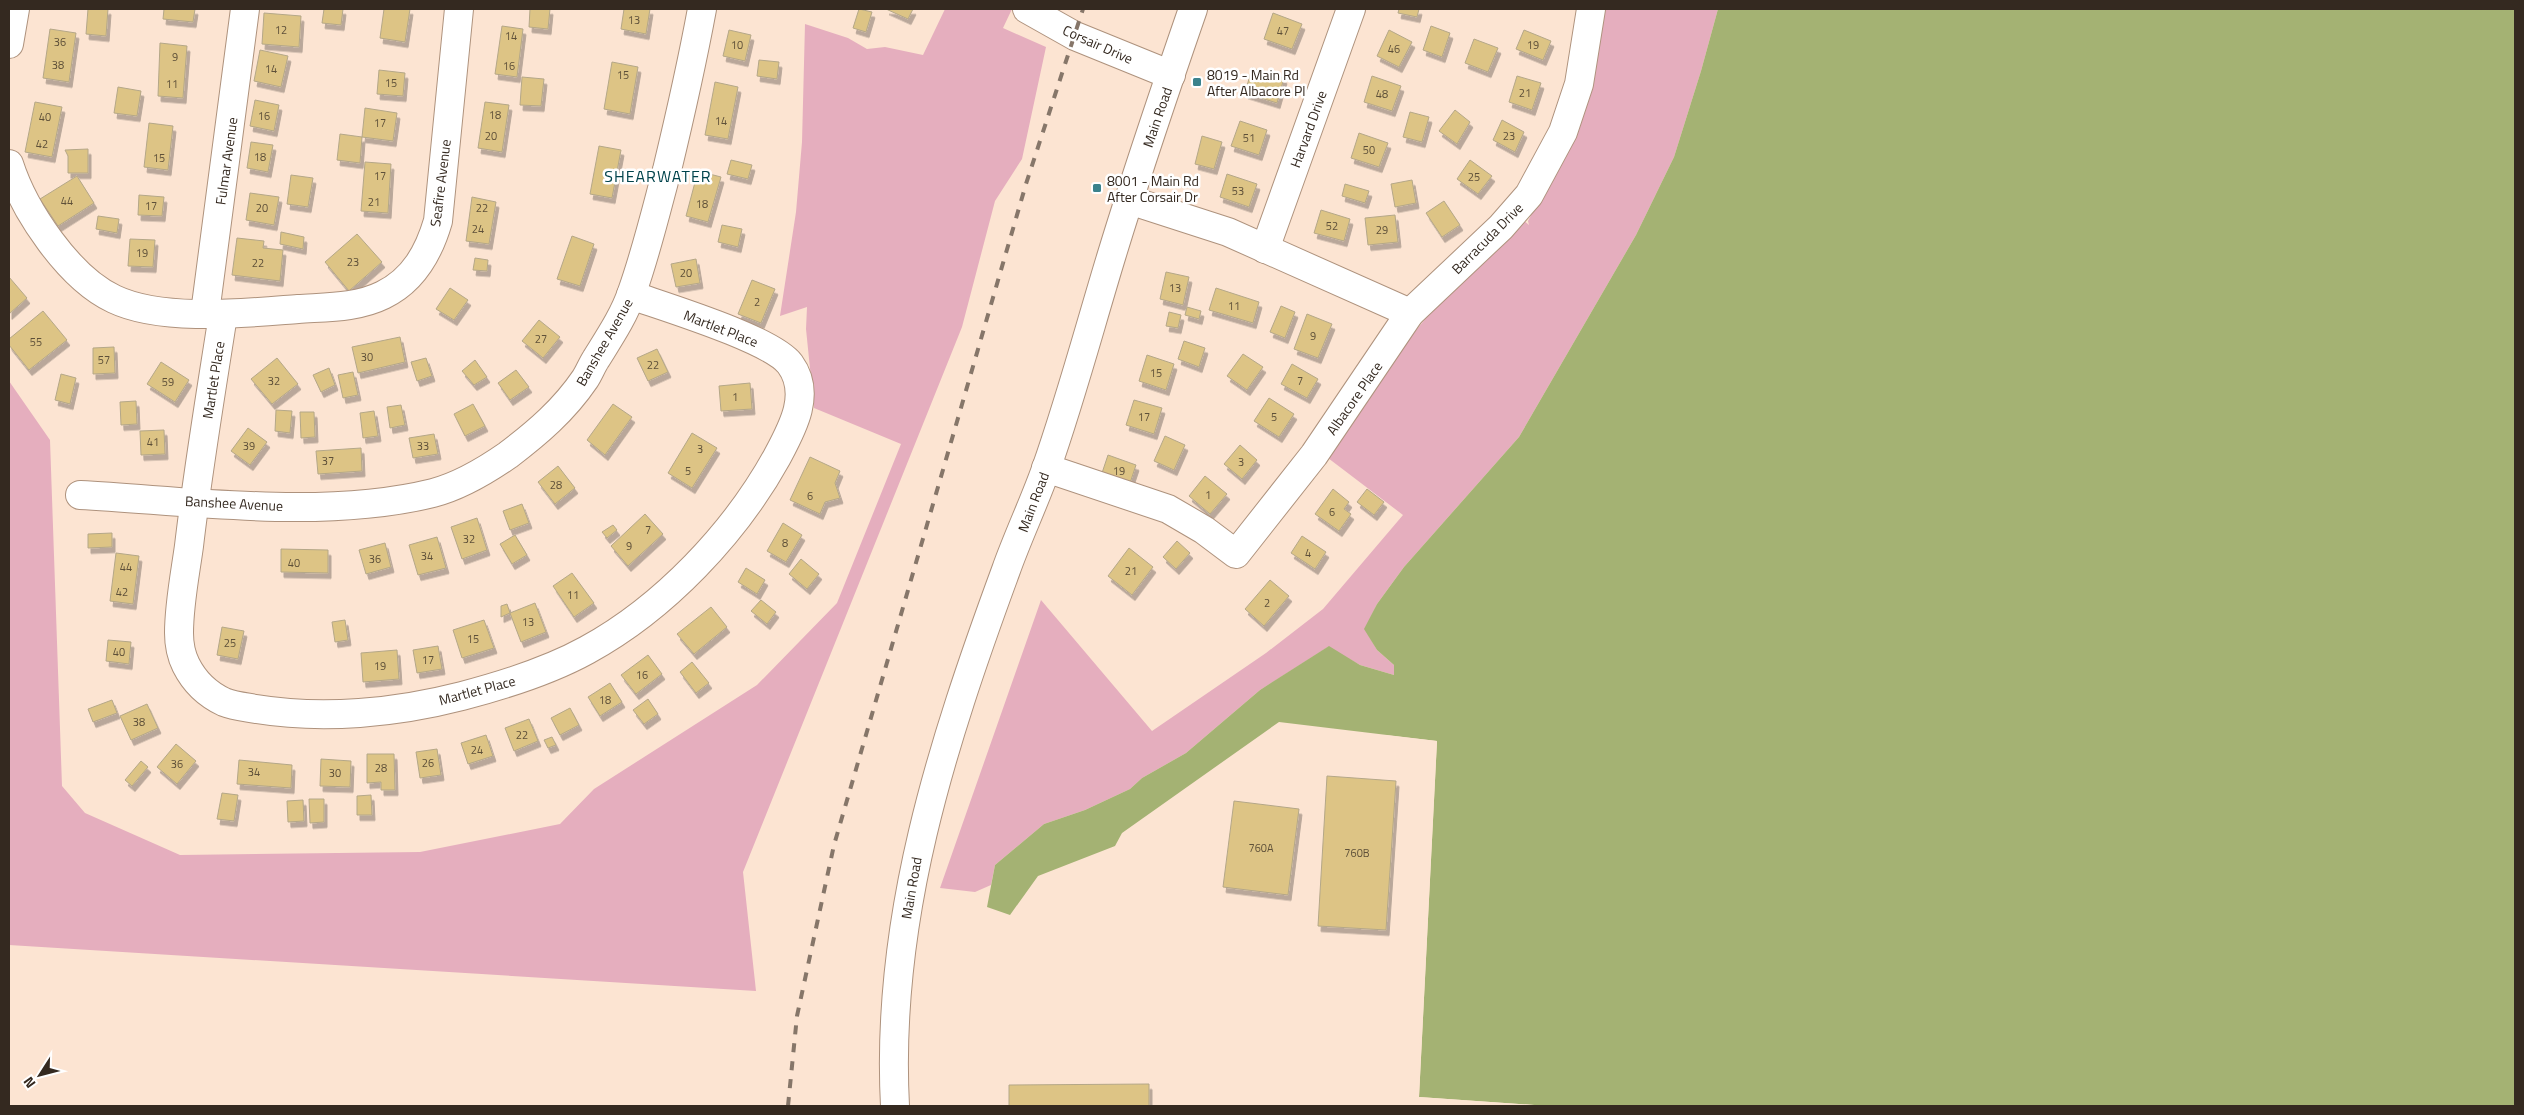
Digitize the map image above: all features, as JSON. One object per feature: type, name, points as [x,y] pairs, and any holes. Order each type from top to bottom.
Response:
[{"type":"street","points":[[9,44],[15,9]]},
{"type":"street","name":"Fulmar Avenue","points":[[214,314],[246,9]]},
{"type":"street","name":"Seafire Avenue","points":[[9,164],[22,198],[54,246],[91,285],[113,299],[139,308],[214,314],[363,302],[383,295],[412,273],[428,249],[438,221],[459,9]]},
{"type":"street","name":"Banshee Avenue","points":[[80,495],[194,501],[231,505],[303,506],[373,503],[411,497],[451,487],[488,468],[536,434],[561,409],[586,378],[632,295],[657,210],[689,80],[702,9]]},
{"type":"street","name":"Corsair Drive","points":[[1027,9],[1076,36],[1171,74]]},
{"type":"street","name":"Main Road","points":[[895,1106],[892,1041],[901,943],[914,863],[930,795],[1006,570],[1046,468],[1129,200],[1193,9]]},
{"type":"street","name":"Harvard Drive","points":[[1265,249],[1350,9]]},
{"type":"street","name":"Barracuda Drive","points":[[1410,313],[1501,226],[1529,195],[1563,132],[1579,84],[1591,9]]},
{"type":"street","points":[[1129,200],[1228,232],[1410,313]]},
{"type":"street","name":"Martlet Place","points":[[214,314],[179,626],[180,649],[185,664],[198,683],[210,694],[231,704],[288,714],[349,714],[405,707],[460,697],[513,681],[587,650],[660,599],[682,579],[724,534],[768,473],[795,422],[801,394],[792,367],[776,351],[752,339],[632,295]]},
{"type":"street","name":"Albacore Place","points":[[1046,468],[1168,509],[1204,530],[1236,554],[1314,455],[1410,313]]},
{"type":"shaded area","points":[[945,9],[1012,9],[1003,28],[1046,47],[1022,159],[995,201],[962,327],[743,872],[756,991],[9,945],[9,381],[50,440],[62,786],[85,813],[180,855],[420,852],[560,824],[594,789],[757,685],[837,603],[901,444],[814,408],[806,329],[807,307],[780,316],[796,212],[802,142],[805,24],[848,38],[867,49],[885,47],[923,55]]},
{"type":"shaded area","points":[[1602,9],[1718,9],[1674,157],[1636,235],[1519,437],[1404,567],[1377,604],[1365,629],[1377,650],[1394,665],[1394,675],[1360,665],[1328,647],[1260,690],[1186,753],[1142,778],[1130,789],[1085,810],[1044,824],[995,865],[991,885],[975,892],[940,888],[1041,600],[1152,731],[1266,653],[1323,609],[1403,515],[1328,458],[1371,386],[1430,313],[1521,218],[1529,225],[1528,221],[1540,198]]},
{"type":"shaded area","points":[[1718,9],[2515,9],[2515,1106],[1548,1106],[1419,1097],[1437,741],[1279,722],[1122,833],[1115,846],[1038,876],[1010,915],[987,907],[995,865],[1044,824],[1085,810],[1130,789],[1142,778],[1186,753],[1260,690],[1329,646],[1360,665],[1394,675],[1394,665],[1377,650],[1364,629],[1377,604],[1404,567],[1519,437],[1636,235],[1674,157]]},
{"type":"pier","points":[[1385,735],[1437,741],[1419,1097],[1548,1106],[1514,1106],[1417,1098],[1434,743],[1384,737]]},
{"type":"building","points":[[88,9],[108,9],[106,36],[86,34]]},
{"type":"building","points":[[164,9],[195,9],[193,22],[163,19]]},
{"type":"building","points":[[324,9],[343,9],[341,25],[322,23]]},
{"type":"building","points":[[384,9],[410,9],[405,42],[380,38]]},
{"type":"building","points":[[530,9],[550,9],[548,29],[529,27]]},
{"type":"building","points":[[624,9],[650,9],[646,34],[621,29]]},
{"type":"building","points":[[859,9],[872,12],[866,32],[853,28]]},
{"type":"building","points":[[886,9],[913,9],[908,19]]},
{"type":"building","points":[[1399,9],[1419,9],[1417,17],[1398,13]]},
{"type":"building","points":[[264,13],[301,16],[299,47],[262,44]]},
{"type":"building","points":[[1273,13],[1302,24],[1292,49],[1264,39]]},
{"type":"building","points":[[502,26],[523,29],[517,77],[495,74]]},
{"type":"building","points":[[1431,26],[1450,33],[1442,57],[1423,50]]},
{"type":"building","points":[[50,29],[76,33],[69,82],[43,78]]},
{"type":"building","points":[[729,30],[751,35],[745,61],[723,56]]},
{"type":"building","points":[[1389,30],[1412,42],[1399,67],[1377,56]]},
{"type":"building","points":[[1524,30],[1551,41],[1543,60],[1516,49]]},
{"type":"building","points":[[1474,39],[1498,48],[1488,72],[1465,63]]},
{"type":"building","points":[[160,43],[187,46],[183,98],[158,96]]},
{"type":"building","points":[[260,50],[288,56],[281,87],[254,81]]},
{"type":"building","points":[[759,60],[779,62],[777,79],[757,76]]},
{"type":"building","points":[[612,62],[638,67],[630,114],[604,109]]},
{"type":"building","points":[[1252,68],[1284,78],[1277,103],[1245,93]]},
{"type":"building","points":[[379,70],[405,73],[403,96],[377,94]]},
{"type":"building","points":[[1372,76],[1401,86],[1392,111],[1364,102]]},
{"type":"building","points":[[1517,76],[1541,83],[1532,110],[1509,102]]},
{"type":"building","points":[[522,77],[544,79],[541,106],[520,105]]},
{"type":"building","points":[[715,82],[738,87],[728,139],[705,135]]},
{"type":"building","points":[[118,87],[141,91],[137,116],[114,113]]},
{"type":"building","points":[[255,100],[279,105],[274,131],[250,126]]},
{"type":"building","points":[[35,102],[62,107],[52,157],[25,152]]},
{"type":"building","points":[[485,102],[509,105],[502,152],[478,148]]},
{"type":"building","points":[[365,108],[397,113],[393,141],[362,137]]},
{"type":"building","points":[[1455,110],[1470,122],[1457,144],[1439,131]]},
{"type":"building","points":[[1410,112],[1429,117],[1422,142],[1403,137]]},
{"type":"building","points":[[1502,120],[1524,132],[1515,152],[1493,140]]},
{"type":"building","points":[[1240,121],[1267,130],[1259,155],[1231,146]]},
{"type":"building","points":[[149,123],[173,126],[168,170],[144,167]]},
{"type":"building","points":[[1359,133],[1388,143],[1379,167],[1351,158]]},
{"type":"building","points":[[340,134],[362,137],[360,163],[337,160]]},
{"type":"building","points":[[1202,136],[1222,142],[1214,169],[1195,164]]},
{"type":"building","points":[[251,142],[273,145],[268,172],[247,168]]},
{"type":"building","points":[[599,146],[621,150],[612,198],[590,194]]},
{"type":"building","points":[[88,149],[88,173],[68,173],[68,156],[65,150]]},
{"type":"building","points":[[731,160],[752,165],[748,179],[727,174]]},
{"type":"building","points":[[1470,160],[1492,176],[1478,194],[1457,179]]},
{"type":"building","points":[[365,162],[391,164],[388,213],[361,211]]},
{"type":"building","points":[[698,171],[721,177],[708,222],[686,216]]},
{"type":"building","points":[[1227,174],[1257,184],[1249,207],[1220,197]]},
{"type":"building","points":[[291,175],[313,178],[308,207],[287,204]]},
{"type":"building","points":[[77,176],[94,203],[58,226],[40,199]]},
{"type":"building","points":[[1412,180],[1416,203],[1395,207],[1391,184]]},
{"type":"building","points":[[1345,184],[1369,191],[1365,203],[1342,196]]},
{"type":"building","points":[[250,193],[279,197],[274,225],[246,220]]},
{"type":"building","points":[[139,195],[164,197],[162,216],[138,215]]},
{"type":"building","points":[[472,197],[496,202],[489,244],[466,241]]},
{"type":"building","points":[[1444,201],[1460,225],[1442,237],[1426,213]]},
{"type":"building","points":[[1321,210],[1350,219],[1344,241],[1314,233]]},
{"type":"building","points":[[1395,215],[1398,242],[1368,245],[1365,218]]},
{"type":"building","points":[[98,216],[119,219],[117,233],[96,229]]},
{"type":"building","points":[[722,225],[742,229],[738,247],[718,242]]},
{"type":"building","points":[[281,232],[304,237],[303,249],[280,244]]},
{"type":"building","points":[[357,234],[382,262],[349,291],[325,262]]},
{"type":"building","points":[[572,236],[594,244],[580,286],[557,279]]},
{"type":"building","points":[[237,238],[264,241],[263,248],[283,250],[280,281],[232,275]]},
{"type":"building","points":[[130,239],[155,240],[153,267],[128,266]]},
{"type":"building","points":[[475,258],[488,260],[487,271],[473,270]]},
{"type":"building","points":[[696,259],[700,283],[676,287],[671,264]]},
{"type":"building","points":[[1166,272],[1189,277],[1183,305],[1160,299]]},
{"type":"building","points":[[9,277],[27,298],[9,314]]},
{"type":"building","points":[[752,280],[775,289],[761,323],[738,314]]},
{"type":"building","points":[[450,288],[468,300],[454,320],[436,309]]},
{"type":"building","points":[[1216,288],[1259,302],[1253,323],[1209,310]]},
{"type":"building","points":[[1281,306],[1295,312],[1285,338],[1270,332]]},
{"type":"building","points":[[1187,307],[1201,311],[1199,319],[1185,315]]},
{"type":"building","points":[[43,311],[67,340],[29,370],[9,345],[9,339]]},
{"type":"building","points":[[1169,312],[1181,315],[1178,328],[1166,326]]},
{"type":"building","points":[[1307,314],[1332,324],[1318,358],[1294,349]]},
{"type":"building","points":[[539,320],[560,337],[543,358],[522,341]]},
{"type":"building","points":[[400,337],[405,362],[358,373],[352,347]]},
{"type":"building","points":[[1184,341],[1205,348],[1199,367],[1178,359]]},
{"type":"building","points":[[114,347],[115,373],[93,374],[93,348]]},
{"type":"building","points":[[657,349],[668,372],[648,381],[637,358]]},
{"type":"building","points":[[1243,354],[1263,367],[1247,390],[1227,376]]},
{"type":"building","points":[[1147,355],[1174,364],[1166,390],[1139,381]]},
{"type":"building","points":[[277,358],[298,384],[272,404],[251,379]]},
{"type":"building","points":[[426,358],[432,376],[417,381],[411,362]]},
{"type":"building","points":[[475,360],[487,377],[474,385],[462,371]]},
{"type":"building","points":[[161,362],[189,380],[175,402],[147,384]]},
{"type":"building","points":[[1292,364],[1318,379],[1307,398],[1281,384]]},
{"type":"building","points":[[329,368],[335,385],[321,392],[313,375]]},
{"type":"building","points":[[516,370],[529,387],[510,400],[498,383]]},
{"type":"building","points":[[353,372],[358,395],[343,398],[338,375]]},
{"type":"building","points":[[61,374],[76,378],[70,404],[55,400]]},
{"type":"building","points":[[750,383],[752,409],[721,411],[719,386]]},
{"type":"building","points":[[1269,398],[1294,414],[1279,437],[1254,421]]},
{"type":"building","points":[[1134,400],[1162,408],[1154,434],[1126,425]]},
{"type":"building","points":[[136,401],[137,424],[121,425],[120,402]]},
{"type":"building","points":[[473,404],[485,426],[465,436],[454,414]]},
{"type":"building","points":[[613,404],[632,417],[605,455],[587,440]]},
{"type":"building","points":[[401,405],[405,425],[390,428],[387,407]]},
{"type":"building","points":[[276,410],[292,411],[290,433],[275,431]]},
{"type":"building","points":[[374,411],[378,436],[363,438],[360,413]]},
{"type":"building","points":[[300,412],[314,412],[315,437],[301,438]]},
{"type":"building","points":[[248,428],[267,442],[250,465],[231,451]]},
{"type":"building","points":[[164,430],[165,454],[141,455],[140,431]]},
{"type":"building","points":[[692,433],[717,448],[692,488],[668,473]]},
{"type":"building","points":[[434,434],[438,454],[413,458],[409,438]]},
{"type":"building","points":[[1165,436],[1185,445],[1174,470],[1154,461]]},
{"type":"building","points":[[1240,445],[1257,460],[1242,479],[1224,464]]},
{"type":"building","points":[[361,448],[362,471],[318,474],[316,451]]},
{"type":"building","points":[[1108,455],[1136,465],[1129,486],[1101,476]]},
{"type":"building","points":[[810,457],[840,471],[835,483],[840,498],[825,502],[820,514],[790,500]]},
{"type":"building","points":[[558,466],[575,488],[555,504],[538,482]]},
{"type":"building","points":[[1205,476],[1227,494],[1210,514],[1189,496]]},
{"type":"building","points":[[1333,489],[1349,502],[1344,509],[1351,514],[1339,531],[1315,514]]},
{"type":"building","points":[[1367,489],[1384,502],[1374,515],[1357,502]]},
{"type":"building","points":[[522,504],[529,523],[510,530],[503,511]]},
{"type":"building","points":[[645,514],[663,534],[628,566],[611,546]]},
{"type":"building","points":[[477,518],[487,550],[462,559],[451,527]]},
{"type":"building","points":[[783,523],[802,535],[786,562],[767,551]]},
{"type":"building","points":[[613,525],[617,530],[607,538],[602,532]]},
{"type":"building","points":[[112,533],[112,547],[88,548],[88,534]]},
{"type":"building","points":[[515,535],[527,555],[512,564],[500,544]]},
{"type":"building","points":[[1302,536],[1326,552],[1315,569],[1291,553]]},
{"type":"building","points":[[437,537],[446,568],[418,575],[409,545]]},
{"type":"building","points":[[1177,541],[1190,553],[1176,569],[1163,557]]},
{"type":"building","points":[[385,543],[391,567],[366,574],[359,550]]},
{"type":"building","points":[[1129,548],[1153,567],[1132,595],[1108,576]]},
{"type":"building","points":[[281,549],[328,550],[328,573],[281,572]]},
{"type":"building","points":[[116,553],[139,556],[133,604],[110,601]]},
{"type":"building","points":[[801,559],[819,574],[807,589],[789,574]]},
{"type":"building","points":[[746,568],[765,580],[757,594],[738,582]]},
{"type":"building","points":[[572,573],[594,603],[574,617],[553,586]]},
{"type":"building","points":[[1270,580],[1289,596],[1264,626],[1245,609]]},
{"type":"building","points":[[761,600],[776,612],[767,624],[751,611]]},
{"type":"building","points":[[535,603],[546,632],[521,642],[510,613]]},
{"type":"building","points":[[507,604],[510,613],[501,617],[501,606]]},
{"type":"building","points":[[711,607],[727,627],[694,654],[677,634]]},
{"type":"building","points":[[345,620],[348,640],[335,642],[332,622]]},
{"type":"building","points":[[484,620],[494,648],[462,658],[453,630]]},
{"type":"building","points":[[222,627],[244,631],[238,659],[217,655]]},
{"type":"building","points":[[108,640],[131,642],[129,664],[106,661]]},
{"type":"building","points":[[438,646],[442,669],[417,673],[413,650]]},
{"type":"building","points":[[397,650],[399,679],[363,682],[361,653]]},
{"type":"building","points":[[648,655],[662,674],[636,694],[621,675]]},
{"type":"building","points":[[692,662],[709,683],[696,693],[680,672]]},
{"type":"building","points":[[610,683],[622,702],[600,716],[588,697]]},
{"type":"building","points":[[648,699],[658,714],[644,724],[633,710]]},
{"type":"building","points":[[112,700],[117,713],[93,722],[88,709]]},
{"type":"building","points":[[147,704],[158,728],[131,740],[120,716]]},
{"type":"building","points":[[570,708],[579,725],[560,735],[551,718]]},
{"type":"building","points":[[529,719],[538,741],[514,751],[505,728]]},
{"type":"building","points":[[486,735],[493,756],[468,764],[461,743]]},
{"type":"building","points":[[552,737],[556,745],[548,748],[544,740]]},
{"type":"building","points":[[176,744],[196,761],[177,784],[157,767]]},
{"type":"building","points":[[437,749],[441,775],[420,778],[416,752]]},
{"type":"building","points":[[367,754],[394,754],[395,790],[381,790],[381,782],[367,783]]},
{"type":"building","points":[[321,759],[351,761],[350,787],[320,786]]},
{"type":"building","points":[[239,760],[292,765],[291,788],[237,784]]},
{"type":"building","points":[[141,761],[148,767],[132,786],[125,780]]},
{"type":"building","points":[[1327,776],[1396,781],[1386,930],[1318,926]]},
{"type":"building","points":[[222,793],[238,795],[234,821],[217,819]]},
{"type":"building","points":[[371,795],[372,815],[357,815],[357,796]]},
{"type":"building","points":[[309,799],[324,799],[324,822],[310,823]]},
{"type":"building","points":[[303,800],[304,821],[288,822],[287,801]]},
{"type":"building","points":[[1234,801],[1299,809],[1288,895],[1223,887]]},
{"type":"building","points":[[1149,1084],[1149,1106],[1009,1106],[1009,1085]]},
{"type":"railway","points":[[788,1106],[797,1016],[834,845],[1026,184],[1083,9]]},
{"type":"place","name":"8019 - Main Rd After Albacore Pl","points":[[1197,82]]},
{"type":"place","name":"8001 - Main Rd After Corsair Dr","points":[[1097,188]]},
{"type":"district","name":"SHEARWATER","points":[[658,176]]}]
